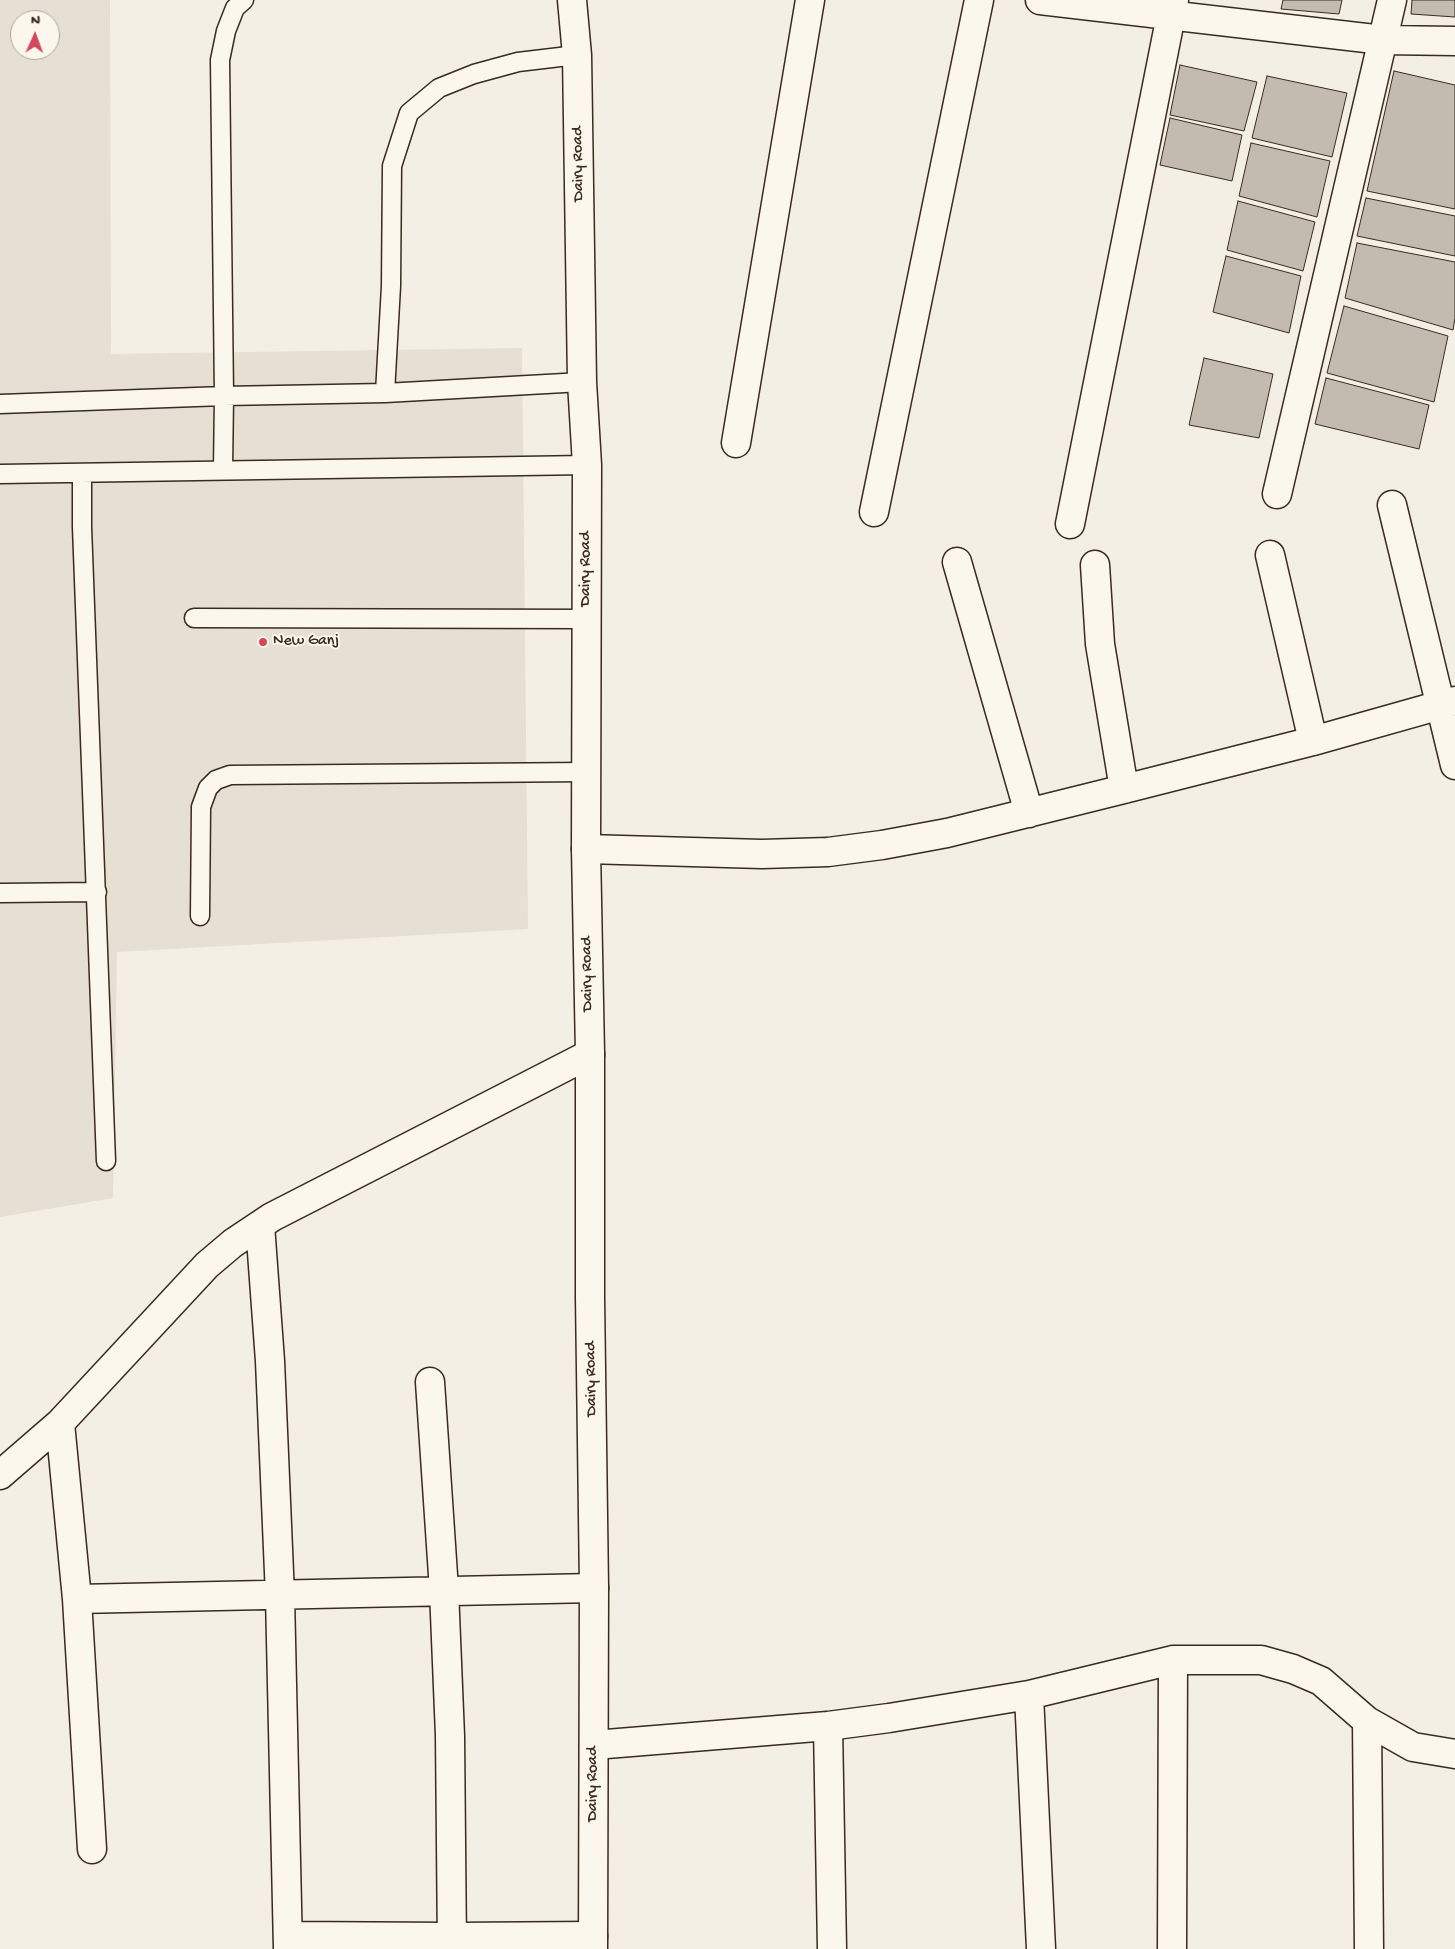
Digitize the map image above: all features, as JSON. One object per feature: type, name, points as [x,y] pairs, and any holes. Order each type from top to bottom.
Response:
[{"type":"street","name":"Dairy Road","points":[[572,0],[577,54],[582,382],[587,465],[586,849],[590,1054],[590,1297],[594,1588],[594,1942]]},
{"type":"street","points":[[736,443],[810,0]]},
{"type":"street","points":[[874,512],[979,0]]},
{"type":"street","points":[[1040,0],[1172,8],[1383,40],[1455,41]]},
{"type":"street","points":[[1277,494],[1392,0]]},
{"type":"street","points":[[1070,524],[1172,8]]},
{"type":"street","points":[[1392,505],[1448,703],[1455,765]]},
{"type":"street","points":[[1270,555],[1312,741]]},
{"type":"street","points":[[957,562],[1028,813]]},
{"type":"street","points":[[1095,565],[1100,644],[1124,789]]},
{"type":"street","points":[[586,849],[762,854],[828,852],[947,834],[1312,741],[1448,703]]},
{"type":"street","points":[[0,1475],[60,1423],[207,1265],[233,1242],[260,1225],[590,1054]]},
{"type":"street","points":[[260,1225],[270,1361],[280,1596],[288,1943],[594,1942]]},
{"type":"street","points":[[430,1382],[444,1590],[450,1736],[452,1943]]},
{"type":"street","points":[[60,1423],[77,1599],[92,1849]]},
{"type":"street","points":[[77,1599],[594,1588]]},
{"type":"street","points":[[594,1745],[828,1726],[889,1718],[1029,1695],[1173,1660],[1262,1660],[1293,1669],[1321,1681],[1367,1721],[1412,1747],[1455,1754]]},
{"type":"street","points":[[1172,1949],[1173,1660]]},
{"type":"street","points":[[1029,1695],[1041,1949]]},
{"type":"street","points":[[1367,1721],[1369,1949]]},
{"type":"street","points":[[828,1726],[832,1949]]},
{"type":"lane","points":[[223,470],[224,396],[220,60],[226,31],[235,8],[244,0]]},
{"type":"lane","points":[[385,393],[391,286],[392,166],[409,113],[439,88],[474,74],[518,62],[577,54]]},
{"type":"lane","points":[[0,404],[224,396],[385,393],[582,382]]},
{"type":"lane","points":[[0,474],[587,465]]},
{"type":"lane","points":[[82,473],[82,528],[106,1161]]},
{"type":"lane","points":[[194,618],[587,619]]},
{"type":"lane","points":[[200,916],[202,807],[208,788],[216,780],[230,775],[586,772]]},
{"type":"lane","points":[[0,892],[97,892]]},
{"type":"shaded area","name":"New Ganj","points":[[0,0],[110,0],[111,354],[522,348],[528,929],[117,952],[113,1198],[0,1217]]},
{"type":"building","points":[[1283,0],[1342,0],[1339,14],[1281,9]]},
{"type":"building","points":[[1412,0],[1455,0],[1455,17],[1411,14]]},
{"type":"building","points":[[1180,65],[1257,82],[1244,131],[1170,115]]},
{"type":"building","points":[[1394,71],[1455,85],[1455,209],[1367,191]]},
{"type":"building","points":[[1267,76],[1347,93],[1332,157],[1252,138]]},
{"type":"building","points":[[1170,118],[1242,135],[1232,181],[1160,165]]},
{"type":"building","points":[[1251,143],[1330,161],[1317,217],[1239,196]]},
{"type":"building","points":[[1366,198],[1455,216],[1455,256],[1357,236]]},
{"type":"building","points":[[1238,201],[1315,222],[1303,271],[1227,250]]},
{"type":"building","points":[[1357,243],[1455,262],[1455,318],[1453,330],[1345,298]]},
{"type":"building","points":[[1226,256],[1301,276],[1289,333],[1213,312]]},
{"type":"building","points":[[1344,306],[1448,336],[1434,402],[1327,373]]},
{"type":"building","points":[[1204,358],[1273,374],[1259,438],[1189,425]]},
{"type":"building","points":[[1326,378],[1429,405],[1419,449],[1315,424]]},
{"type":"place","name":"New Ganj","points":[[263,642]]}]
